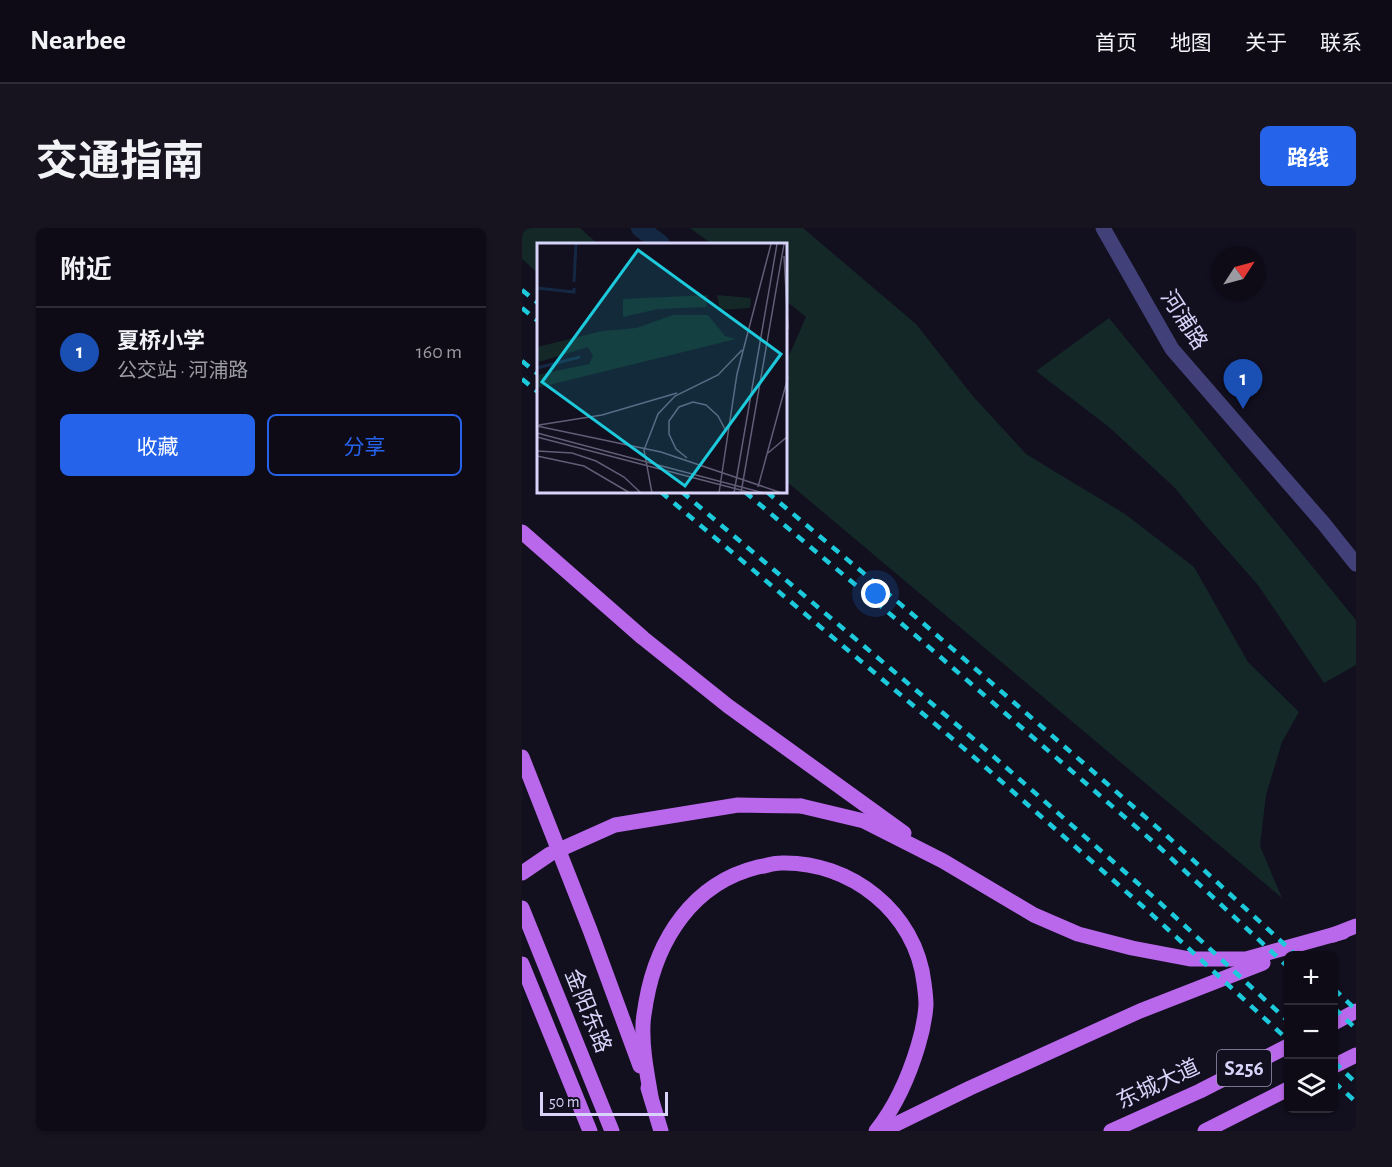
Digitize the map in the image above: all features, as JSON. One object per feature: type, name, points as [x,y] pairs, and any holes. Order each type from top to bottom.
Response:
[{"type":"main road","points":[[522,532],[643,638],[729,706],[943,861]]},
{"type":"main road","points":[[522,757],[590,930],[651,1097],[661,1131]]},
{"type":"main road","points":[[522,873],[550,854],[615,825],[738,805],[801,806],[864,821],[943,861],[1034,915],[1078,934],[1132,948],[1190,960],[1246,959],[1349,929]]},
{"type":"main road","points":[[651,1097],[644,1050],[643,1023],[649,984],[660,952],[673,928],[690,907],[712,888],[744,871],[778,862],[805,864],[833,871],[855,881],[876,895],[906,930],[917,951],[923,975],[926,1004],[922,1031],[903,1087],[876,1131]]},
{"type":"main road","name":"金阳东路","points":[[522,908],[612,1131]]},
{"type":"main road","points":[[882,1131],[970,1088],[1140,1011],[1349,929]]},
{"type":"main road","name":"金阳东路","points":[[522,964],[590,1131]]},
{"type":"main road","points":[[1338,1021],[1356,1011]]},
{"type":"main road","name":"东城大道","points":[[1111,1131],[1200,1091],[1284,1048]]},
{"type":"main road","points":[[1338,1064],[1356,1055]]},
{"type":"main road","name":"S256","points":[[1210,1129],[1284,1091]]},
{"type":"street","name":"河浦路","points":[[1103,228],[1172,349],[1356,564]]},
{"type":"green space","points":[[522,228],[580,228],[597,243],[537,243],[537,272],[522,259]]},
{"type":"green space","points":[[690,228],[803,228],[916,324],[972,395],[1026,454],[1125,514],[1194,567],[1248,662],[1299,712],[1282,742],[1266,795],[1260,846],[1282,898],[788,483],[788,358],[806,317],[788,303],[788,243],[711,243]]},
{"type":"green space","points":[[1109,318],[1356,620],[1356,665],[1324,683],[1258,585],[1174,487],[1110,428],[1036,371]]},
{"type":"waterway","points":[[640,228],[660,243]]},
{"type":"railway","points":[[522,290],[537,302]]},
{"type":"railway","points":[[522,308],[537,320]]},
{"type":"railway","points":[[522,361],[537,373]]},
{"type":"railway","points":[[522,379],[537,391]]},
{"type":"railway","points":[[663,494],[967,751],[1148,911],[1284,1036]]},
{"type":"railway","points":[[684,494],[976,741],[1158,901],[1284,1017]]},
{"type":"railway","points":[[747,494],[915,635],[1158,846],[1284,963]]},
{"type":"railway","points":[[769,494],[924,624],[1167,836],[1292,951]]},
{"type":"railway","points":[[1338,993],[1356,1010]]},
{"type":"railway","points":[[1338,1012],[1356,1029]]},
{"type":"railway","points":[[1338,1066],[1356,1083]]},
{"type":"railway","points":[[1338,1086],[1356,1102]]},
{"type":"place","name":"夏桥小学","points":[[1243,409]]}]
